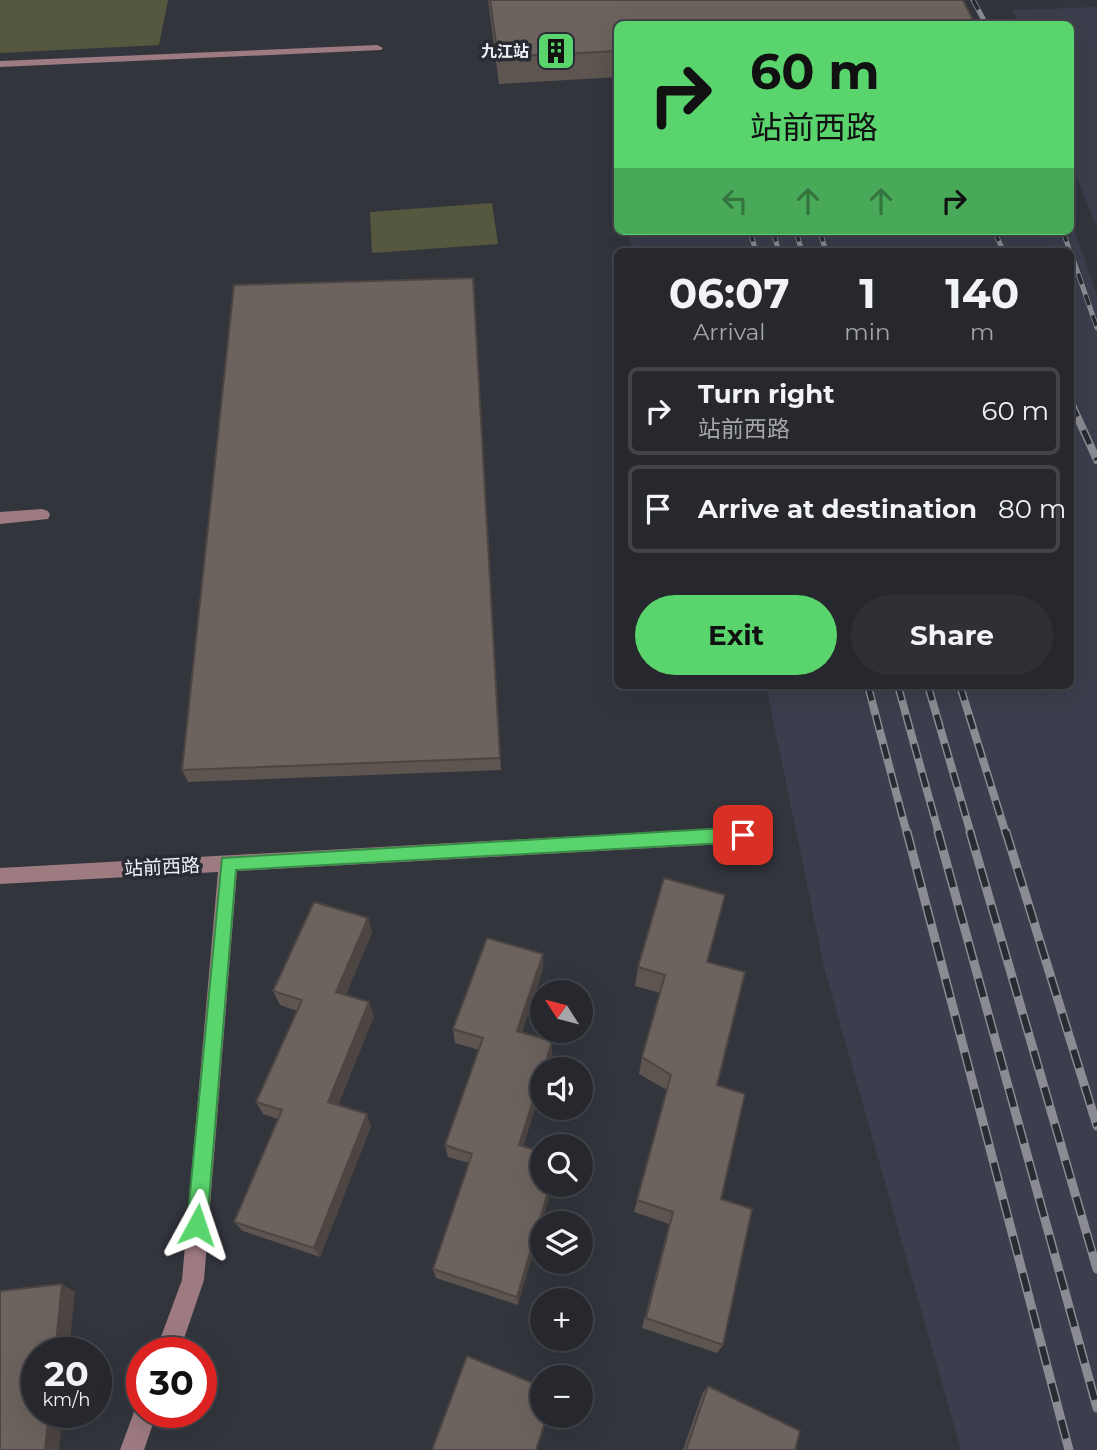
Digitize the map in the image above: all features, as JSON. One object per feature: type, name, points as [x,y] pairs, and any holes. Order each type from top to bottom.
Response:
[{"type":"street","points":[[0,64],[377,48]]},
{"type":"street","points":[[0,518],[42,515]]},
{"type":"street","name":"站前西路","points":[[0,876],[743,835]]},
{"type":"street","points":[[173,1337],[193,1280],[228,863]]},
{"type":"street","points":[[132,1450],[140,1428]]},
{"type":"shaded area","points":[[1097,7],[1097,229],[1074,170],[1074,21],[1017,21],[1013,10]]},
{"type":"shaded area","points":[[1074,229],[1097,295],[1097,1450],[961,1450],[825,971],[767,689],[1074,689],[1074,248],[632,248],[628,235],[1074,235]]},
{"type":"green space","points":[[0,0],[168,0],[159,45],[0,53]]},
{"type":"green space","points":[[492,203],[498,244],[372,253],[370,212]]},
{"type":"building","name":"九江站","points":[[490,0],[963,0],[974,21],[614,21],[614,51],[498,57]]},
{"type":"building","points":[[473,278],[500,758],[182,770],[234,285]]},
{"type":"building","points":[[664,878],[725,895],[707,962],[745,972],[717,1085],[745,1094],[721,1199],[752,1209],[723,1345],[646,1318],[673,1212],[637,1200],[671,1075],[642,1057],[665,975],[638,967]]},
{"type":"building","points":[[314,902],[368,918],[336,992],[369,1002],[328,1102],[367,1114],[314,1248],[234,1222],[282,1110],[256,1102],[302,1000],[273,991]]},
{"type":"building","points":[[487,938],[543,954],[534,980],[530,980],[530,992],[517,1031],[530,1035],[530,1043],[551,1043],[547,1057],[530,1057],[530,1110],[519,1145],[530,1148],[530,1197],[546,1197],[542,1211],[530,1211],[530,1253],[517,1297],[433,1269],[472,1154],[445,1145],[483,1038],[453,1029]]},
{"type":"building","points":[[62,1284],[57,1337],[21,1337],[21,1428],[47,1428],[45,1450],[0,1450],[0,1291]]},
{"type":"building","points":[[467,1356],[530,1382],[530,1428],[543,1428],[536,1450],[432,1450]]},
{"type":"building","points":[[708,1386],[800,1431],[795,1450],[686,1450]]},
{"type":"railway","points":[[973,0],[984,21]]},
{"type":"railway","points":[[751,235],[755,248]]},
{"type":"railway","points":[[774,235],[778,248]]},
{"type":"railway","points":[[797,235],[801,248]]},
{"type":"railway","points":[[821,235],[825,248]]},
{"type":"railway","points":[[996,235],[1002,248]]},
{"type":"railway","points":[[1064,235],[1069,248]]},
{"type":"railway","points":[[1074,262],[1097,328]]},
{"type":"railway","points":[[1074,410],[1097,460]]},
{"type":"railway","points":[[869,689],[907,834]]},
{"type":"railway","points":[[899,689],[939,834]]},
{"type":"railway","points":[[929,689],[971,834]]},
{"type":"railway","points":[[961,689],[1006,834]]},
{"type":"railway","points":[[907,832],[1069,1450]]},
{"type":"railway","points":[[938,832],[1097,1408]]},
{"type":"railway","points":[[970,832],[1097,1269]]},
{"type":"railway","points":[[1006,832],[1097,1126]]},
{"type":"place","name":"九江站","points":[[556,51]]},
{"type":"route","points":[[197,1225],[228,863],[743,835]]}]
